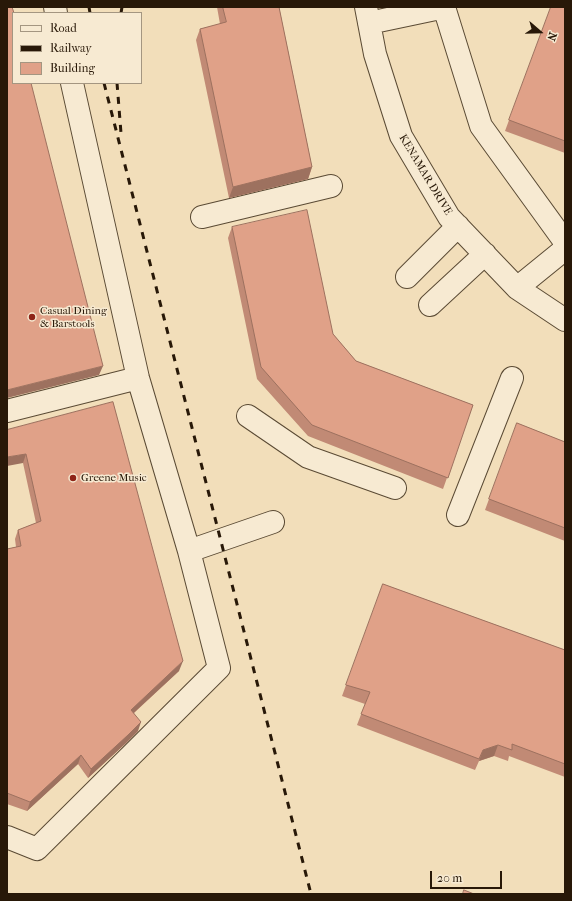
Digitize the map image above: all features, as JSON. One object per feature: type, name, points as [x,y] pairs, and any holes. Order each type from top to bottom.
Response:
[{"type":"street","points":[[367,15],[445,7],[481,126],[565,242]]},
{"type":"street","name":"KENAMAR DRIVE","points":[[367,15],[375,54],[401,136],[449,217],[517,288],[565,320]]},
{"type":"street","points":[[7,837],[38,849],[219,668],[189,551],[138,378],[72,84]]},
{"type":"street","points":[[202,217],[331,186]]},
{"type":"street","points":[[407,277],[458,226]]},
{"type":"street","points":[[517,288],[565,249]]},
{"type":"street","points":[[430,305],[485,254]]},
{"type":"street","points":[[7,411],[138,378]]},
{"type":"street","points":[[458,516],[512,378]]},
{"type":"street","points":[[248,416],[308,457],[395,488]]},
{"type":"street","points":[[189,551],[273,522]]},
{"type":"building","points":[[7,7],[12,7],[14,12],[12,12],[12,84],[31,84],[103,366],[7,390]]},
{"type":"building","points":[[223,7],[279,7],[312,167],[233,187],[200,29],[226,22]]},
{"type":"building","points":[[551,7],[565,7],[565,141],[509,120]]},
{"type":"building","points":[[307,210],[333,334],[356,361],[473,405],[448,478],[312,425],[261,367],[232,227]]},
{"type":"building","points":[[113,402],[183,661],[131,710],[141,722],[128,735],[91,769],[81,755],[30,802],[7,793],[7,549],[21,546],[18,530],[41,521],[26,454],[7,457],[7,430]]},
{"type":"building","points":[[517,423],[565,442],[565,528],[489,499]]},
{"type":"building","points":[[383,584],[565,650],[565,764],[512,744],[512,750],[498,745],[483,750],[479,759],[361,714],[370,692],[346,685]]},
{"type":"building","points":[[464,890],[474,894],[463,894]]},
{"type":"railway","points":[[89,7],[90,12]]},
{"type":"railway","points":[[121,12],[122,7]]},
{"type":"railway","points":[[104,84],[311,894]]},
{"type":"railway","points":[[117,84],[121,133]]},
{"type":"place","name":"Casual Dining & Barstools","points":[[32,317]]},
{"type":"place","name":"Greene Music","points":[[73,478]]}]
